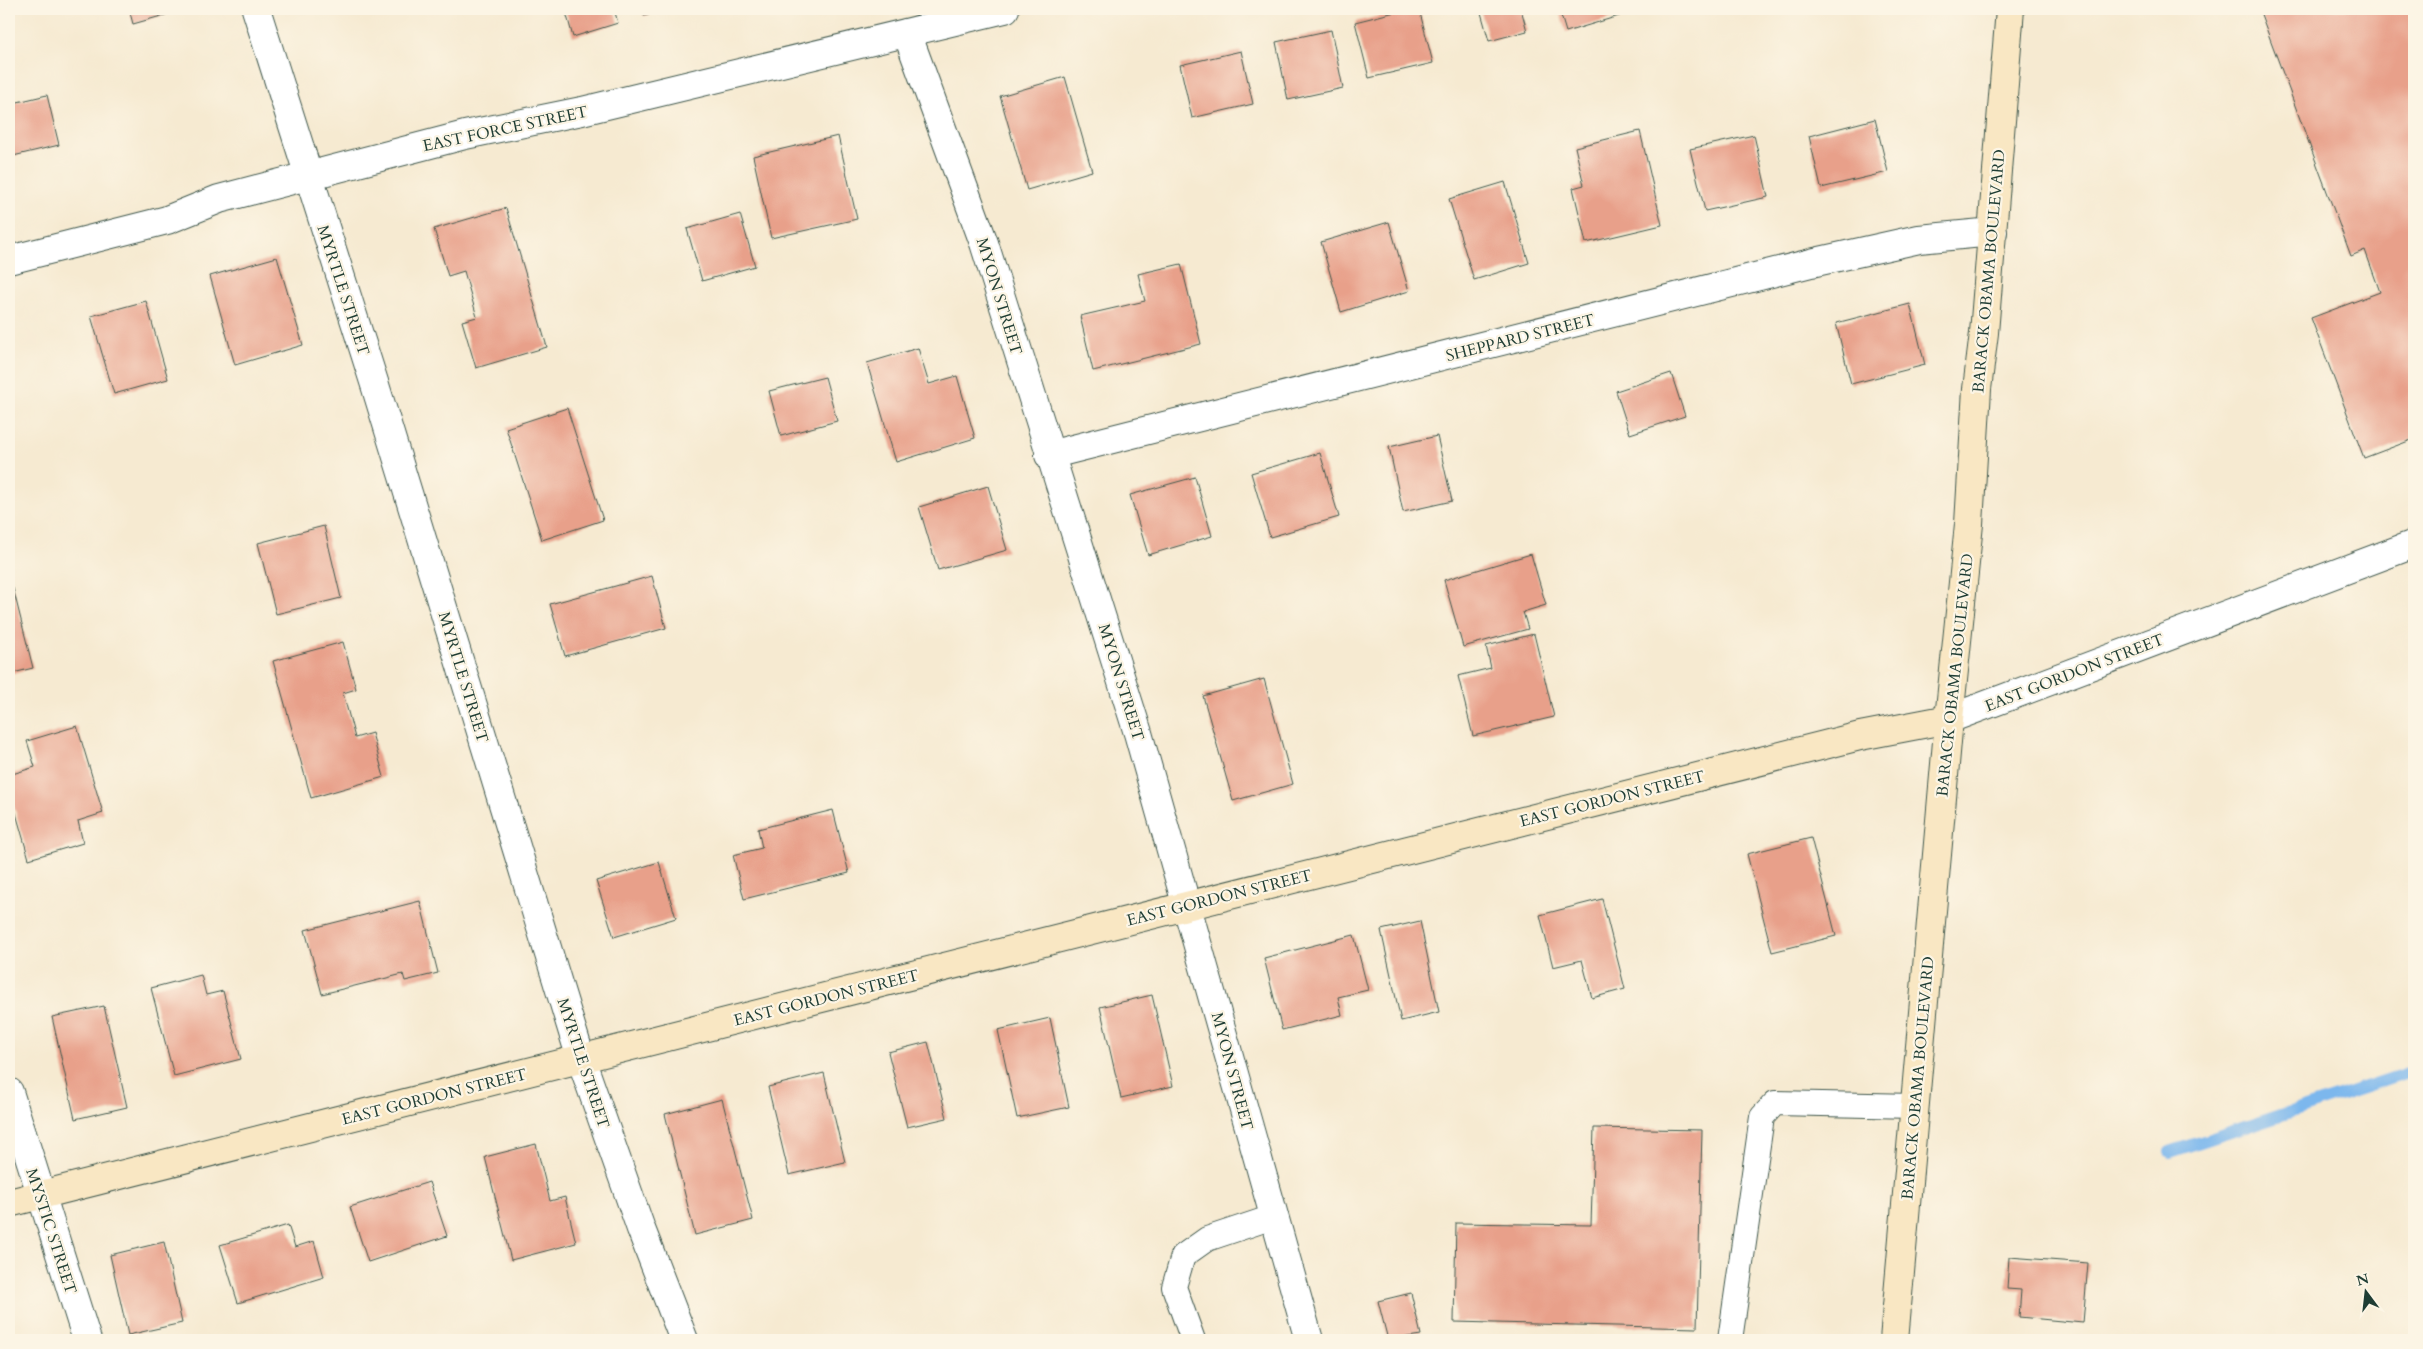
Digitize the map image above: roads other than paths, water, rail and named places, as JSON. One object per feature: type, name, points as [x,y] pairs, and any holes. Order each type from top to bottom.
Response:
[{"type":"street","name":"MYRTLE STREET","points":[[256,9],[307,176],[378,395],[581,1059],[641,1229],[684,1340]]},
{"type":"street","name":"EAST FORCE STREET","points":[[9,260],[167,220],[219,199],[465,135],[582,112],[1005,9]]},
{"type":"street","name":"BARACK OBAMA BOULEVARD","points":[[1894,1340],[1949,719],[1969,524],[1977,389],[2010,9]]},
{"type":"street","name":"MYON STREET","points":[[907,32],[984,243],[1138,733],[1185,906],[1229,1051],[1273,1217],[1309,1340]]},
{"type":"street","name":"SHEPPARD STREET","points":[[1050,455],[1811,263],[1919,239],[1992,232]]},
{"type":"street","name":"EAST GORDON STREET","points":[[9,1204],[1860,736],[1949,719],[2414,544]]},
{"type":"street","name":"MYSTIC STREET","points":[[9,1092],[40,1196],[87,1340]]},
{"type":"lane","points":[[1730,1340],[1762,1117],[1775,1103],[1915,1106]]},
{"type":"lane","points":[[1194,1340],[1174,1287],[1183,1256],[1207,1239],[1273,1217]]},
{"type":"waterway","points":[[2170,1152],[2414,1071]]}]
